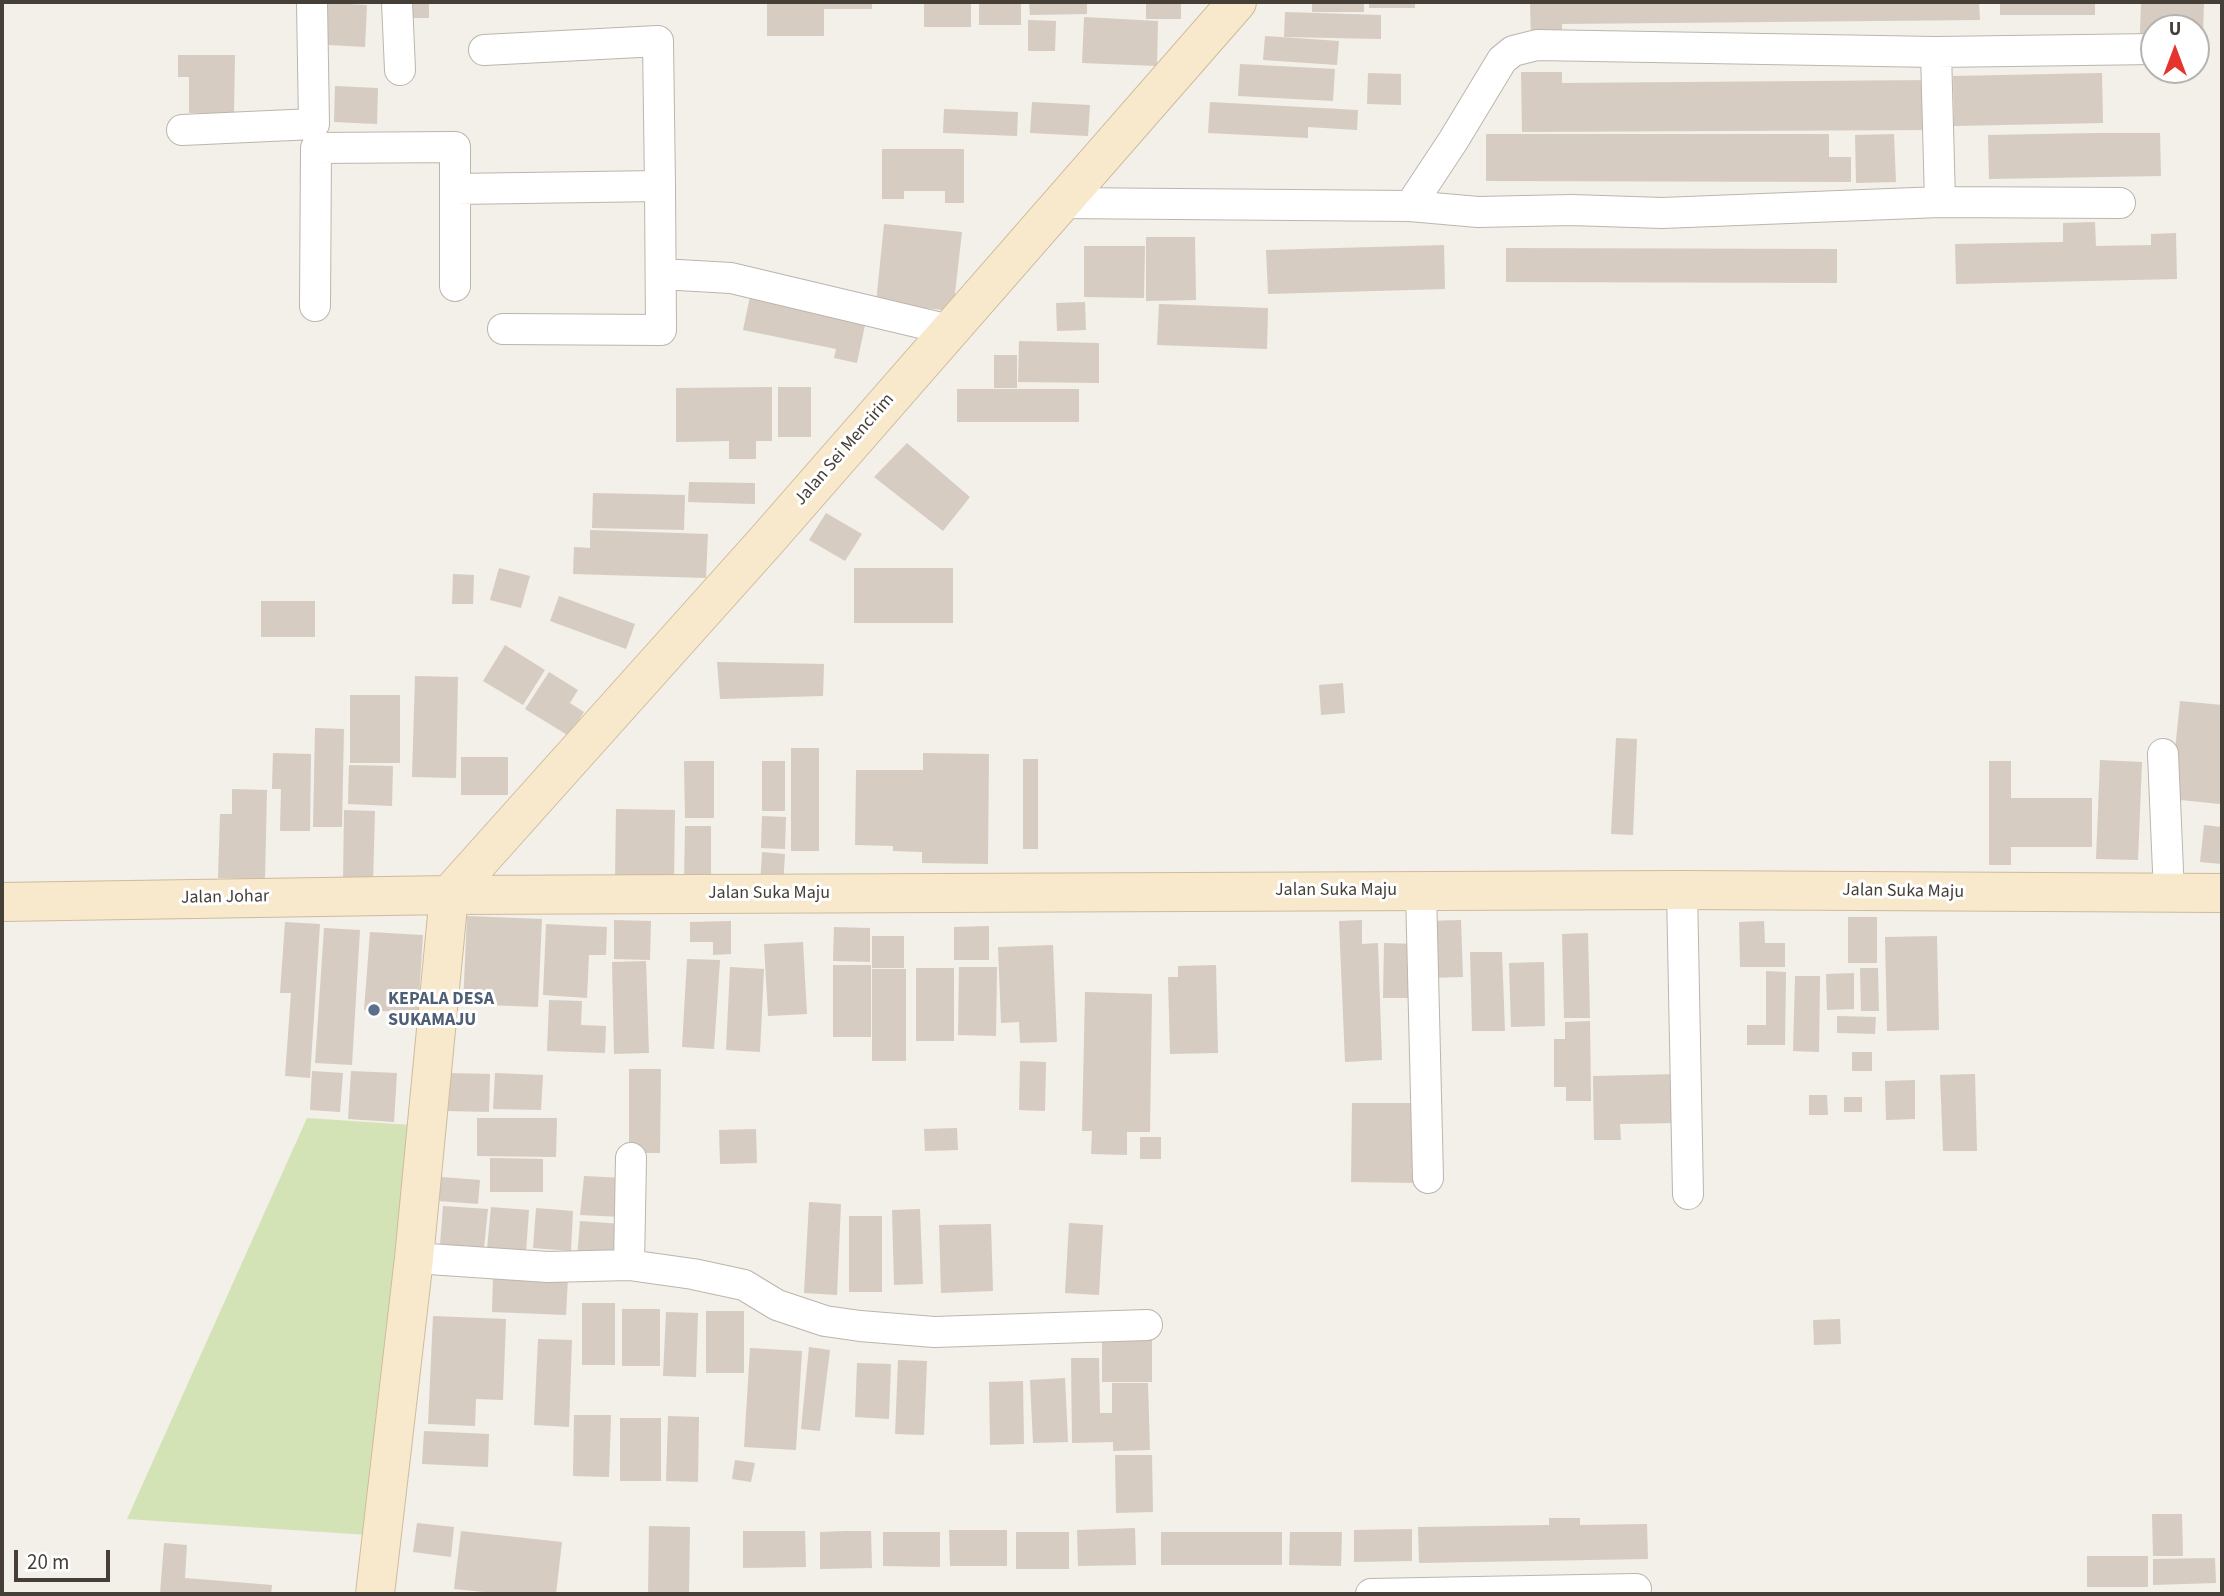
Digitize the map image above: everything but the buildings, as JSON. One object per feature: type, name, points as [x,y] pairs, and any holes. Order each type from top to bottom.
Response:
[{"type":"street","points":[[182,130],[314,124],[312,2]]},
{"type":"street","points":[[397,2],[400,70]]},
{"type":"street","name":"Jalan Sei Mencirim","points":[[449,895],[766,541],[1237,2]]},
{"type":"street","points":[[484,50],[658,41],[661,330],[503,328]]},
{"type":"street","points":[[1410,206],[1502,60],[1513,51],[1537,45],[1936,52],[2140,48]]},
{"type":"street","points":[[1936,52],[1940,202]]},
{"type":"street","points":[[315,306],[316,148],[455,147],[455,286]]},
{"type":"street","points":[[455,189],[660,186]]},
{"type":"street","points":[[1061,203],[1410,206],[1478,212],[1572,210],[1662,213],[1940,202],[2120,203]]},
{"type":"street","points":[[661,274],[731,278],[950,330]]},
{"type":"street","points":[[2163,754],[2169,894]]},
{"type":"street","points":[[1682,890],[1688,1194]]},
{"type":"street","name":"Jalan Suka Maju","points":[[449,895],[1682,890],[2222,893]]},
{"type":"street","points":[[1422,891],[1428,1178]]},
{"type":"street","points":[[376,1594],[414,1258],[449,895]]},
{"type":"street","name":"Jalan Johar","points":[[2,902],[449,895]]},
{"type":"street","points":[[629,1265],[631,1158]]},
{"type":"street","points":[[414,1258],[548,1266],[629,1265],[693,1274],[744,1285],[776,1305],[825,1321],[860,1326],[934,1332],[1147,1325]]},
{"type":"street","points":[[1371,1594],[1636,1589]]},
{"type":"green space","points":[[307,1118],[411,1125],[383,1536],[127,1519]]},
{"type":"place","name":"KEPALA DESA SUKAMAJU","points":[[374,1010]]}]
